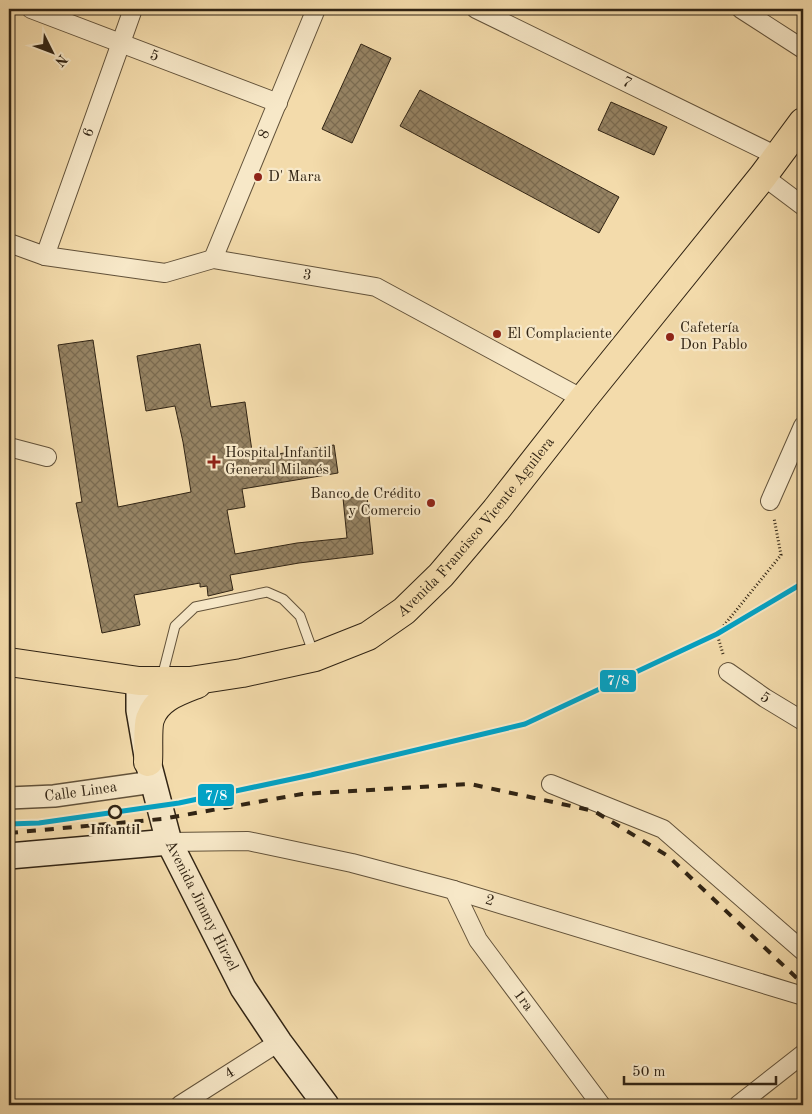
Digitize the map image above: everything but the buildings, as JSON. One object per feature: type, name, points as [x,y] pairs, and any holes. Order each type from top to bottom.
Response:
[{"type":"main road","name":"Avenida Francisco Vicente Aguilera","points":[[9,662],[150,681],[190,681],[315,657],[368,636],[404,611],[441,575],[496,510],[803,122]]},
{"type":"main road","points":[[151,772],[150,719],[160,704],[171,695],[211,678]]},
{"type":"main road","name":"Avenida Jimmy Hirzel","points":[[150,681],[139,710],[151,772],[169,842],[243,988],[279,1042],[326,1105]]},
{"type":"main road","points":[[9,856],[169,842]]},
{"type":"street","name":"5","points":[[31,9],[278,103]]},
{"type":"street","name":"6","points":[[45,256],[133,9]]},
{"type":"street","name":"8","points":[[212,259],[316,9]]},
{"type":"street","name":"7","points":[[476,9],[770,166],[803,206]]},
{"type":"street","points":[[741,9],[803,49]]},
{"type":"street","name":"3","points":[[9,242],[45,256],[166,274],[212,259],[376,288],[583,399]]},
{"type":"street","points":[[770,501],[803,426]]},
{"type":"street","points":[[9,447],[47,457]]},
{"type":"street","name":"5","points":[[728,672],[765,698],[803,721]]},
{"type":"street","name":"Calle Linea","points":[[9,798],[54,796],[151,772]]},
{"type":"street","points":[[551,784],[663,829],[803,950]]},
{"type":"street","name":"2","points":[[169,842],[248,841],[352,863],[454,890],[803,994]]},
{"type":"street","name":"1ra","points":[[454,890],[478,940],[601,1105]]},
{"type":"street","name":"4","points":[[180,1105],[279,1042]]},
{"type":"street","points":[[738,1105],[803,1054]]},
{"type":"lane","points":[[150,681],[175,626],[195,607],[267,592],[283,599],[300,616],[315,657]]},
{"type":"path","points":[[728,672],[717,634],[781,555],[770,501]]},
{"type":"railway","points":[[9,833],[162,819],[302,794],[470,784],[594,811],[668,856],[803,984]]},
{"type":"transit line","name":"7/8","points":[[9,824],[39,823],[179,803],[311,775],[525,724],[717,634],[803,583]]},
{"type":"place","name":"D' Mara","points":[[258,177]]},
{"type":"place","name":"El Complaciente","points":[[497,334]]},
{"type":"place","name":"Cafetería Don Pablo","points":[[670,337]]},
{"type":"place","name":"Hospital Infantil General Milanés","points":[[214,462]]},
{"type":"place","name":"Banco de Crédito y Comercio","points":[[431,503]]},
{"type":"place","name":"Infantil","points":[[115,812]]}]
